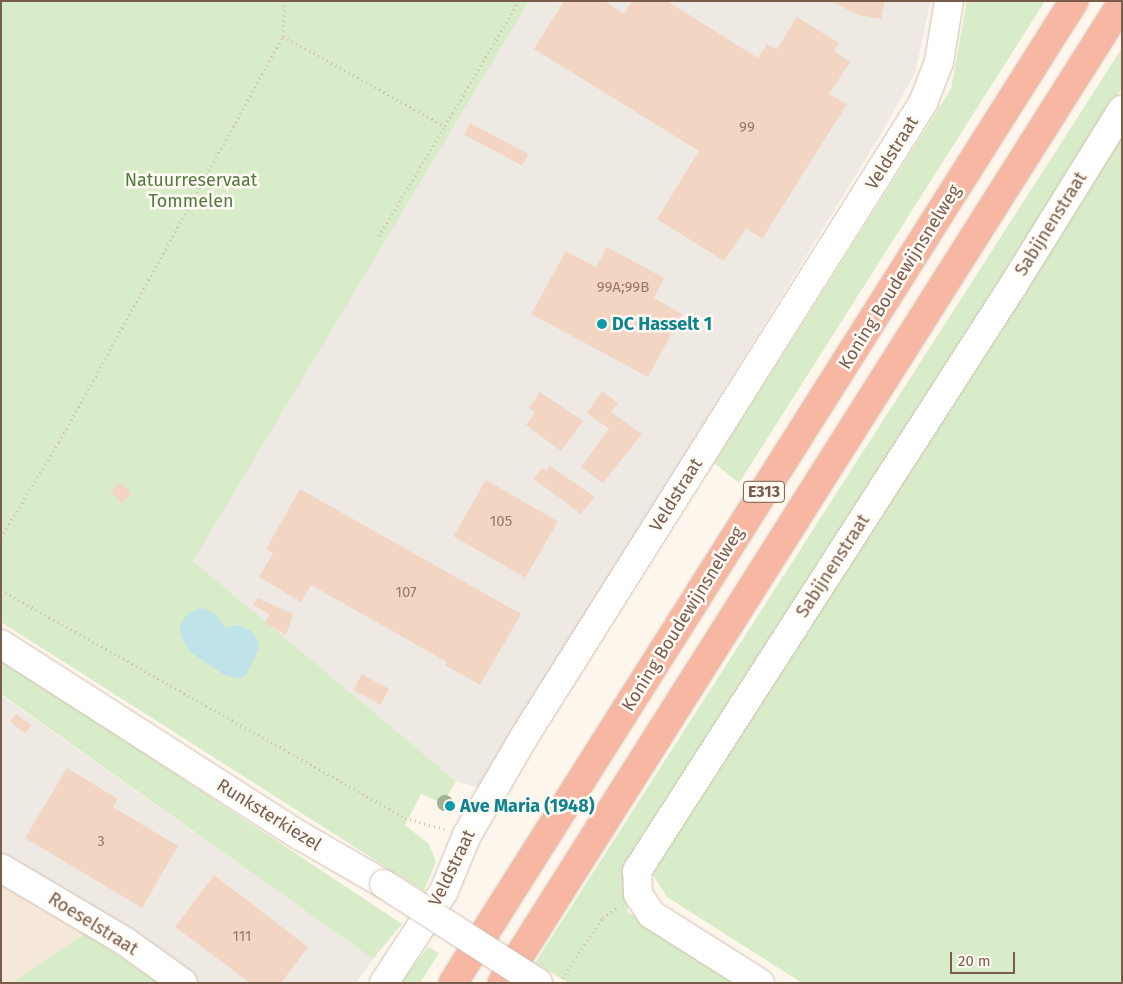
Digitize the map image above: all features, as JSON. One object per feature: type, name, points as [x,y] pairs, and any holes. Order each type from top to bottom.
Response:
[{"type":"highway","name":"Koning Boudewijnsnelweg","points":[[453,983],[1074,1]]},
{"type":"highway","name":"E313","points":[[502,983],[1122,3]]},
{"type":"street","name":"Veldstraat","points":[[384,983],[444,891],[467,835],[524,737],[923,103],[939,62],[949,1]]},
{"type":"street","name":"Sabijnenstraat","points":[[638,894],[637,871],[1009,292],[1122,110]]},
{"type":"street","name":"Runksterkiezel","points":[[1,644],[299,835],[384,884],[538,983]]},
{"type":"street","name":"Roeselstraat","points":[[1,868],[126,942],[183,983]]},
{"type":"street","points":[[638,894],[651,914],[760,983]]},
{"type":"path","points":[[1,537],[59,442],[283,36],[285,1]]},
{"type":"path","points":[[379,236],[519,1]]},
{"type":"path","points":[[283,36],[445,126]]},
{"type":"path","points":[[1,590],[405,818],[467,835]]},
{"type":"path","points":[[560,983],[604,918],[638,894]]},
{"type":"shaded area","points":[[529,1],[931,1],[915,73],[884,129],[480,788],[456,781],[193,561]]},
{"type":"shaded area","points":[[1,695],[373,959],[356,983],[194,983],[1,864]]},
{"type":"shaded area","points":[[1,882],[85,933],[12,983],[1,983]]},
{"type":"green space","name":"Natuurreservaat Tommelen","points":[[1,1],[529,1],[193,561],[456,781],[443,803],[421,794],[405,825],[429,844],[436,862],[424,891],[1,622]]},
{"type":"green space","points":[[967,1],[1045,1],[739,483],[714,463],[951,89]]},
{"type":"green space","points":[[1122,48],[1122,88],[626,878],[628,912],[744,983],[569,983],[535,963]]},
{"type":"green space","points":[[1122,131],[1122,983],[802,983],[667,897],[653,875],[663,849]]},
{"type":"green space","points":[[1,658],[402,924],[373,959],[1,694]]},
{"type":"green space","points":[[85,933],[159,983],[12,983]]},
{"type":"green space","points":[[428,947],[439,953],[420,983],[400,983]]},
{"type":"water","points":[[203,608],[215,613],[225,628],[238,625],[250,630],[258,640],[259,648],[246,675],[240,679],[226,676],[190,652],[181,636],[180,626],[184,618],[194,610]]},
{"type":"building","points":[[564,1],[604,1],[624,14],[632,1],[667,1],[758,58],[767,44],[777,49],[797,17],[839,43],[834,51],[850,62],[829,94],[847,104],[762,239],[746,228],[724,261],[657,219],[699,151],[534,49]]},
{"type":"building","points":[[831,1],[885,1],[881,19],[858,15]]},
{"type":"building","points":[[470,123],[528,154],[522,165],[464,134]]},
{"type":"building","points":[[607,247],[664,278],[654,298],[682,314],[648,377],[531,314],[566,251],[596,267]]},
{"type":"building","points":[[602,391],[618,403],[611,412],[642,434],[603,483],[581,467],[609,429],[587,413]]},
{"type":"building","points":[[540,392],[583,421],[561,451],[526,425],[535,412],[529,408]]},
{"type":"building","points":[[550,466],[595,497],[581,514],[534,479],[542,468],[546,471]]},
{"type":"building","points":[[486,480],[558,522],[525,578],[454,536]]},
{"type":"building","points":[[120,482],[132,493],[122,503],[110,492]]},
{"type":"building","points":[[300,489],[521,614],[480,685],[445,665],[447,662],[311,585],[301,602],[259,577],[273,553],[266,549]]},
{"type":"building","points":[[258,598],[293,614],[286,635],[265,623],[270,614],[253,605]]},
{"type":"building","points":[[362,674],[389,689],[380,705],[353,690]]},
{"type":"building","points":[[16,714],[31,725],[25,733],[10,722]]},
{"type":"building","points":[[67,768],[118,799],[113,807],[178,846],[142,908],[25,838]]},
{"type":"building","points":[[214,875],[308,947],[281,983],[250,983],[175,927]]},
{"type":"place","name":"DC Hasselt 1","points":[[602,324]]},
{"type":"place","name":"Ave Maria (1948)","points":[[450,806]]}]
